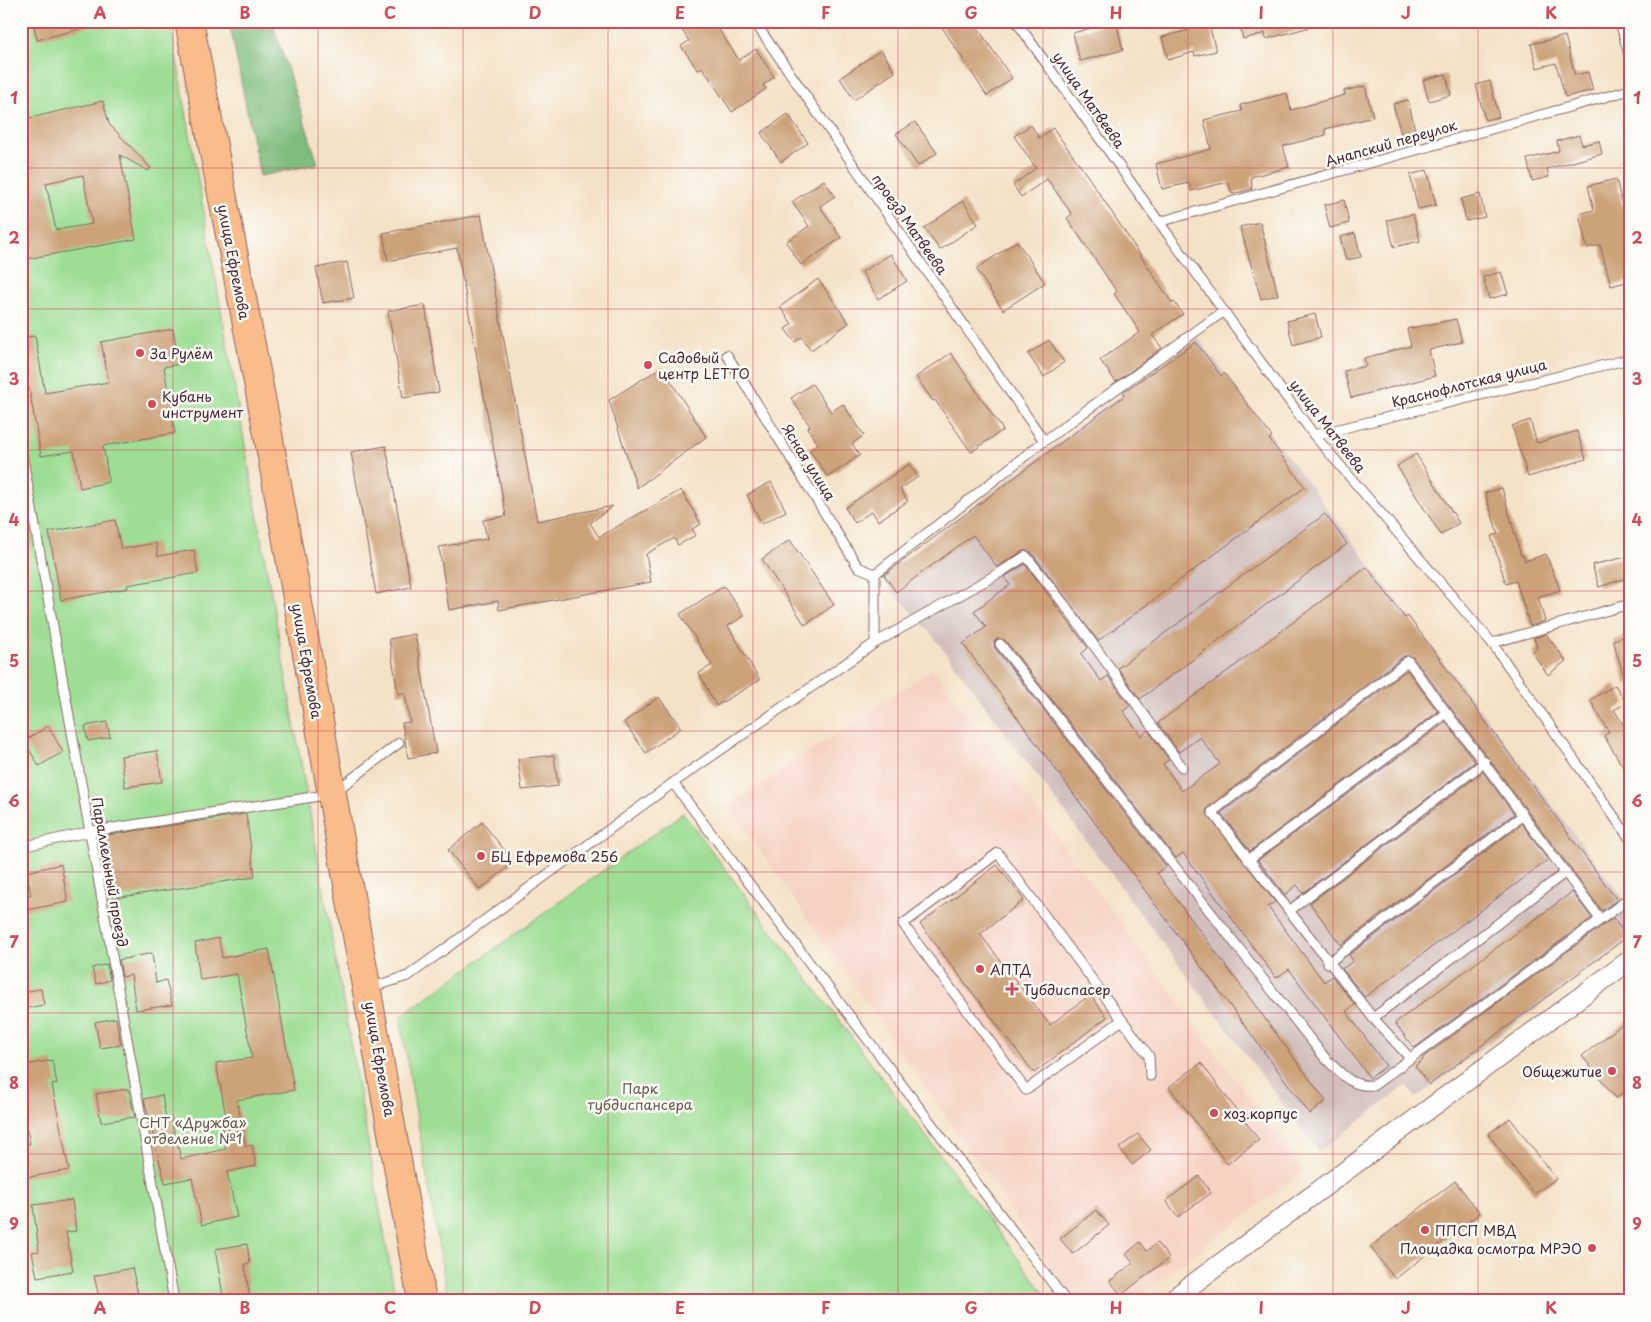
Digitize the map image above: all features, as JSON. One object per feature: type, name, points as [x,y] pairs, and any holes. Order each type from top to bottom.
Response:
[{"type":"main road","name":"улица Ефремова","points":[[188,21],[268,434],[422,1301]]},
{"type":"street","points":[[1170,1301],[1630,960]]},
{"type":"lane","name":"проезд Матвеева","points":[[754,21],[1044,441]]},
{"type":"lane","name":"улица Матвеева","points":[[1016,21],[1314,435],[1492,642],[1630,839]]},
{"type":"lane","points":[[1620,21],[1630,59]]},
{"type":"lane","name":"Анапский переулок","points":[[1159,222],[1630,90]]},
{"type":"lane","points":[[875,643],[875,574],[1044,441],[1224,311]]},
{"type":"lane","name":"Ясная улица","points":[[727,355],[858,567],[875,574]]},
{"type":"lane","name":"Краснофлотская улица","points":[[1314,435],[1630,359]]},
{"type":"lane","name":"Параллельный проезд","points":[[21,448],[88,832],[174,1301]]},
{"type":"lane","points":[[367,989],[408,976],[674,783],[875,643],[1026,556],[1064,604],[1182,767]]},
{"type":"lane","points":[[1492,642],[1630,604]]},
{"type":"lane","points":[[1000,644],[1325,1058],[1348,1079],[1362,1086],[1374,1085],[1630,898]]},
{"type":"lane","points":[[1410,1058],[1373,1018],[1328,963],[1212,812],[1408,662],[1485,762],[1600,919]]},
{"type":"lane","points":[[1248,860],[1447,713]]},
{"type":"lane","points":[[21,847],[88,832],[332,794],[399,743]]},
{"type":"lane","points":[[1289,911],[1485,762]]},
{"type":"lane","points":[[674,783],[877,1055],[1066,1301]]},
{"type":"lane","points":[[1328,963],[1523,815]]},
{"type":"lane","points":[[1122,1020],[1026,1090],[904,924],[998,853],[1149,1056],[1150,1076]]},
{"type":"lane","points":[[1373,1018],[1566,872]]},
{"type":"shaded area","points":[[1197,337],[1630,908],[1630,938],[1416,1098],[1407,1085],[1319,1152],[933,636],[880,577]]},
{"type":"shaded area","name":"Тубдиспасер","points":[[933,669],[1303,1171],[1133,1301],[1074,1301],[729,806]]},
{"type":"green space","name":"СНТ «Дружба» отделение №1","points":[[21,21],[170,21],[396,1301],[21,1301]]},
{"type":"green space","points":[[229,21],[272,21],[318,164],[260,176]]},
{"type":"green space","name":"Парк тубдиспансера","points":[[683,813],[1050,1301],[448,1301],[400,1017]]},
{"type":"building","points":[[33,21],[91,21],[91,26],[37,40]]},
{"type":"building","points":[[676,21],[713,21],[739,60],[756,49],[774,77],[763,85],[766,89],[732,112],[702,67],[698,70],[681,46],[689,41]]},
{"type":"building","points":[[938,21],[973,21],[1012,78],[987,96]]},
{"type":"building","points":[[1116,21],[1123,50],[1080,61],[1073,33]]},
{"type":"building","points":[[1186,21],[1208,21],[1216,51],[1195,56],[1194,52],[1168,60],[1162,37],[1189,30]]},
{"type":"building","points":[[1239,21],[1314,21],[1314,26],[1266,39],[1265,33],[1243,39]]},
{"type":"building","points":[[1565,36],[1575,75],[1588,72],[1593,90],[1565,97],[1556,63],[1537,68],[1531,44]]},
{"type":"building","points":[[881,50],[895,72],[854,100],[840,78]]},
{"type":"building","points":[[1446,74],[1451,95],[1429,101],[1423,80]]},
{"type":"building","points":[[1490,81],[1499,117],[1485,120],[1476,85]]},
{"type":"building","points":[[1365,86],[1373,117],[1325,129],[1326,135],[1283,146],[1289,167],[1251,177],[1252,189],[1232,194],[1228,182],[1191,191],[1189,183],[1162,189],[1156,164],[1211,149],[1204,120],[1242,111],[1240,105],[1287,93],[1291,110],[1345,95],[1344,91]]},
{"type":"building","points":[[1408,100],[1415,130],[1401,134],[1393,104]]},
{"type":"building","points":[[103,101],[109,124],[151,168],[148,171],[120,155],[136,239],[21,260],[21,120]],"holes":[[[83,175],[92,224],[56,230],[46,183]]]},
{"type":"building","points":[[788,114],[808,143],[781,162],[761,133]]},
{"type":"building","points":[[915,122],[937,153],[918,166],[896,134]]},
{"type":"building","points":[[1031,125],[1039,138],[1053,128],[1089,178],[1172,303],[1174,302],[1183,314],[1152,335],[1162,348],[1116,382],[1100,360],[1140,332],[1114,294],[1117,292],[1067,218],[1072,214],[1047,179],[1021,197],[1013,185],[1036,168],[1014,136]]},
{"type":"building","points":[[1579,135],[1582,145],[1599,141],[1602,154],[1547,169],[1549,177],[1532,181],[1527,159],[1559,151],[1557,141]]},
{"type":"building","points":[[1427,170],[1436,205],[1418,209],[1410,175]]},
{"type":"building","points":[[1616,179],[1630,237],[1630,281],[1611,286],[1600,245],[1587,248],[1579,214],[1594,210],[1588,186]]},
{"type":"building","points":[[824,180],[835,196],[820,206],[841,238],[801,265],[786,242],[809,226],[792,202]]},
{"type":"building","points":[[1480,194],[1485,217],[1466,221],[1461,199]]},
{"type":"building","points":[[1344,200],[1349,223],[1330,228],[1324,205]]},
{"type":"building","points":[[963,201],[978,224],[940,250],[924,228]]},
{"type":"building","points":[[1413,214],[1420,241],[1394,247],[1387,220]]},
{"type":"building","points":[[481,215],[537,521],[613,506],[590,523],[599,537],[681,490],[701,524],[692,529],[696,535],[678,545],[674,538],[646,554],[651,582],[499,610],[498,601],[449,610],[439,547],[487,539],[483,520],[506,516],[457,248],[388,261],[383,233]]},
{"type":"building","points":[[1260,222],[1278,295],[1261,299],[1240,227]]},
{"type":"building","points":[[1355,233],[1361,257],[1346,260],[1340,237]]},
{"type":"building","points":[[1017,241],[1045,283],[1003,310],[976,269]]},
{"type":"building","points":[[891,254],[907,281],[878,299],[862,272]]},
{"type":"building","points":[[347,262],[354,298],[323,303],[316,268]]},
{"type":"building","points":[[1501,272],[1508,294],[1489,299],[1483,277]]},
{"type":"building","points":[[818,279],[849,323],[811,350],[802,337],[795,342],[785,329],[792,324],[780,307]]},
{"type":"building","points":[[425,305],[439,392],[403,398],[388,311]]},
{"type":"building","points":[[1315,314],[1321,337],[1293,345],[1287,321]]},
{"type":"building","points":[[1456,319],[1462,342],[1429,350],[1435,376],[1351,398],[1344,371],[1366,366],[1364,358],[1411,346],[1407,329]]},
{"type":"building","points":[[173,329],[179,364],[164,367],[168,391],[175,401],[172,415],[175,433],[103,446],[109,482],[80,488],[74,451],[41,456],[29,388],[21,390],[21,338],[35,336],[45,393],[109,382],[101,342]]},
{"type":"building","points":[[1049,340],[1064,362],[1044,377],[1028,354]]},
{"type":"building","points":[[1196,342],[1221,376],[1224,373],[1272,437],[1269,439],[1305,487],[1098,641],[1031,552],[1023,551],[997,567],[973,535],[896,592],[884,575],[1125,395],[1123,392]]},
{"type":"building","points":[[951,353],[1003,430],[971,452],[935,400],[933,401],[916,377]]},
{"type":"building","points":[[662,367],[706,437],[637,488],[609,400]]},
{"type":"building","points":[[812,384],[831,412],[843,404],[864,435],[852,444],[860,455],[828,477],[809,450],[818,444],[808,428],[810,426],[791,398]]},
{"type":"building","points":[[1530,420],[1537,443],[1577,431],[1586,459],[1528,477],[1512,426]]},
{"type":"building","points":[[386,446],[411,587],[376,594],[351,452]]},
{"type":"building","points":[[1416,454],[1459,523],[1441,535],[1397,466]]},
{"type":"building","points":[[909,464],[918,477],[900,489],[908,501],[878,521],[872,511],[855,523],[845,508]]},
{"type":"building","points":[[771,482],[786,511],[762,524],[747,495]]},
{"type":"building","points":[[1502,488],[1521,556],[1523,555],[1525,561],[1546,554],[1560,590],[1538,597],[1545,621],[1530,626],[1516,581],[1506,584],[1491,536],[1498,534],[1485,493]]},
{"type":"building","points":[[1325,514],[1347,544],[1140,699],[1118,668]]},
{"type":"building","points":[[115,520],[121,549],[156,543],[158,556],[194,550],[198,573],[127,585],[128,588],[61,600],[49,532]]},
{"type":"building","points":[[790,540],[834,605],[805,625],[762,559]]},
{"type":"building","points":[[1630,556],[1630,577],[1599,587],[1592,565]]},
{"type":"building","points":[[1025,564],[1088,648],[1081,654],[1101,681],[1108,676],[1130,706],[1123,711],[1141,736],[1148,730],[1169,760],[1163,764],[1182,791],[1220,764],[1200,737],[1179,752],[1158,723],[1367,567],[1405,618],[1408,616],[1617,900],[1602,911],[1413,657],[1404,656],[1208,807],[1206,812],[1275,902],[1268,907],[1324,982],[1332,976],[1355,1005],[1346,1011],[1386,1066],[1370,1078],[1289,969],[1276,978],[1183,853],[1176,858],[1005,640],[997,639],[994,642],[995,648],[1166,866],[1157,873],[1326,1101],[1310,1114],[963,644],[986,627],[974,611],[1010,585],[1004,577]]},
{"type":"building","points":[[724,586],[744,616],[728,626],[760,680],[716,706],[699,673],[712,665],[680,614]]},
{"type":"building","points":[[415,634],[436,753],[408,758],[402,723],[410,722],[405,693],[398,694],[389,639]]},
{"type":"building","points":[[1546,634],[1566,661],[1548,675],[1532,652],[1537,648],[1534,638]]},
{"type":"building","points":[[1630,635],[1630,683],[1626,684],[1613,640]]},
{"type":"building","points":[[1407,670],[1438,712],[1250,851],[1221,813]]},
{"type":"building","points":[[1615,685],[1626,703],[1614,710],[1630,735],[1630,778],[1604,736],[1609,732],[1590,700]]},
{"type":"building","points":[[659,697],[681,728],[646,753],[624,722]]},
{"type":"building","points":[[107,722],[110,737],[88,741],[85,726]]},
{"type":"building","points":[[1446,722],[1475,762],[1303,893],[1297,885],[1285,895],[1258,860]]},
{"type":"building","points":[[48,726],[63,752],[39,766],[24,741]]},
{"type":"building","points":[[157,751],[162,782],[125,787],[121,756]]},
{"type":"building","points":[[554,755],[558,786],[522,790],[518,759]]},
{"type":"building","points":[[1483,772],[1514,814],[1341,945],[1310,903]]},
{"type":"building","points":[[246,814],[255,877],[114,898],[103,839],[108,835]]},
{"type":"building","name":"БЦ Ефремова 256","points":[[482,822],[514,862],[480,890],[448,850]]},
{"type":"building","points":[[1522,824],[1548,860],[1365,997],[1342,969],[1353,961],[1349,955]]},
{"type":"building","points":[[61,864],[68,902],[21,911],[21,896],[31,895],[27,872]]},
{"type":"building","name":"АПТД","points":[[997,865],[1024,900],[980,934],[1050,1025],[1090,995],[1107,1017],[1034,1073],[920,924]]},
{"type":"building","points":[[1572,892],[1592,918],[1414,1048],[1395,1023]]},
{"type":"building","points":[[1613,918],[1627,937],[1429,1085],[1415,1066],[1423,1060],[1422,1058]]},
{"type":"building","points":[[219,938],[222,958],[269,949],[294,1090],[237,1100],[246,1146],[252,1145],[256,1166],[227,1172],[237,1217],[202,1225],[192,1178],[165,1183],[144,1099],[162,1095],[166,1119],[171,1118],[181,1159],[226,1149],[222,1128],[228,1127],[216,1063],[252,1058],[237,974],[200,980],[195,943]]},
{"type":"building","points":[[152,953],[156,983],[166,980],[172,1005],[136,1010],[131,975],[122,977],[119,960]]},
{"type":"building","points":[[107,964],[110,980],[96,984],[92,968]]},
{"type":"building","points":[[41,989],[44,1005],[21,1009],[21,992]]},
{"type":"building","points":[[116,1018],[121,1045],[100,1048],[95,1022]]},
{"type":"building","name":"Общежитие","points":[[1630,1018],[1630,1087],[1616,1098],[1582,1056]]},
{"type":"building","points":[[52,1060],[57,1084],[52,1085],[69,1170],[24,1178],[21,1146],[30,1144],[23,1108],[21,1066]]},
{"type":"building","name":"хоз.корпус","points":[[1201,1063],[1259,1140],[1227,1164],[1169,1087]]},
{"type":"building","points":[[128,1089],[135,1117],[101,1122],[96,1094]]},
{"type":"building","points":[[1510,1118],[1556,1179],[1534,1194],[1488,1134]]},
{"type":"building","points":[[1138,1134],[1151,1150],[1132,1165],[1119,1148]]},
{"type":"building","points":[[1199,1176],[1211,1193],[1178,1217],[1166,1201]]},
{"type":"building","name":"ППСП МВД","points":[[1455,1181],[1480,1213],[1395,1279],[1370,1247]]},
{"type":"building","points":[[72,1200],[76,1231],[66,1232],[73,1271],[37,1277],[32,1252],[39,1251],[33,1205]]},
{"type":"building","points":[[1096,1210],[1109,1225],[1073,1254],[1060,1239]]},
{"type":"building","points":[[1140,1242],[1147,1251],[1157,1243],[1169,1258],[1121,1295],[1110,1281],[1133,1263],[1126,1254]]},
{"type":"building","points":[[247,1244],[250,1263],[245,1264],[250,1301],[224,1301],[215,1249]]},
{"type":"building","points":[[132,1268],[139,1298],[100,1301],[94,1276]]},
{"type":"place","name":"За Рулём","points":[[140,353]]},
{"type":"place","name":"Садовый центр LETTO","points":[[648,365]]},
{"type":"place","name":"Кубань инструмент","points":[[152,404]]},
{"type":"place","name":"БЦ Ефремова 256","points":[[481,856]]},
{"type":"place","name":"АПТД","points":[[980,969]]},
{"type":"place","name":"Тубдиспасер","points":[[1012,989]]},
{"type":"place","name":"Общежитие","points":[[1612,1071]]},
{"type":"place","name":"хоз.корпус","points":[[1214,1113]]},
{"type":"place","name":"ППСП МВД","points":[[1425,1230]]},
{"type":"place","name":"Площадка осмотра МРЭО","points":[[1592,1248]]}]
